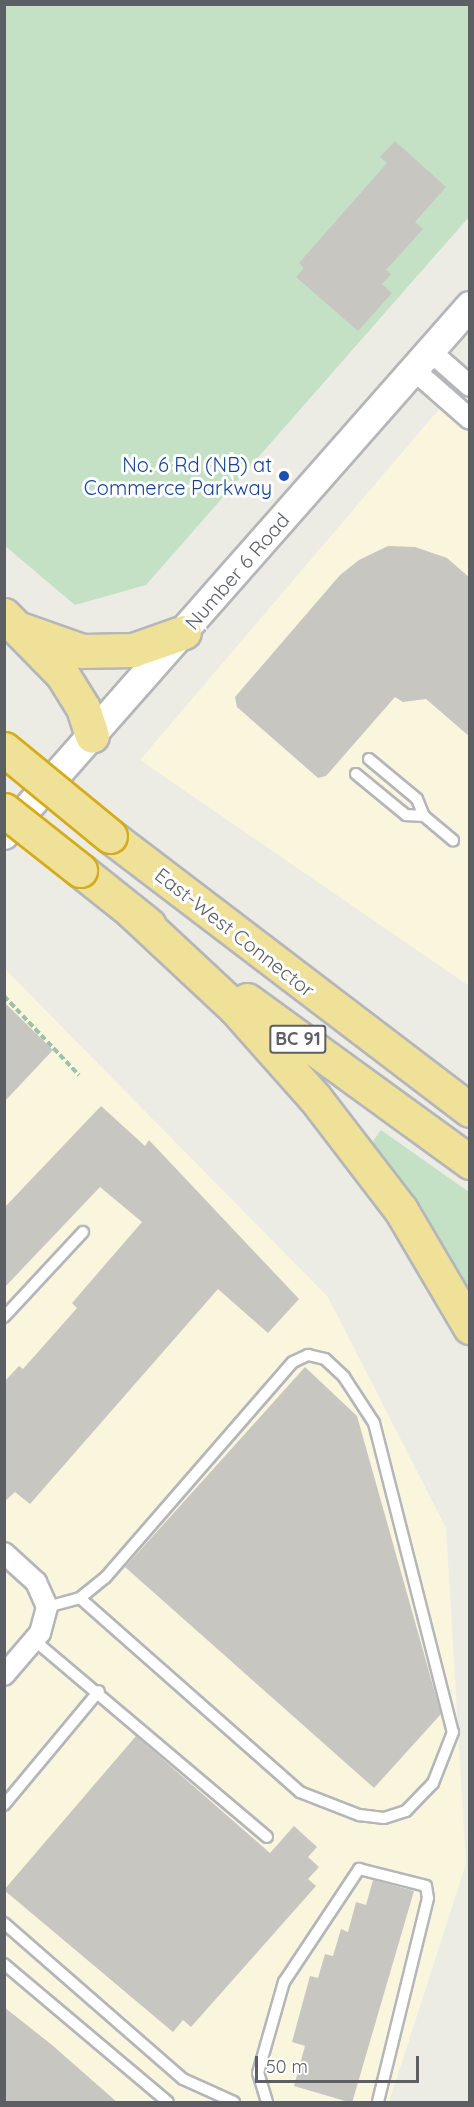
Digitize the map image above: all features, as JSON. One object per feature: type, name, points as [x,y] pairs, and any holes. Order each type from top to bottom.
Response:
[{"type":"highway","points":[[14,622],[82,651],[133,650],[184,632]]},
{"type":"highway","points":[[14,622],[62,674],[83,708],[92,736]]},
{"type":"highway","name":"East-West Connector","points":[[4,749],[110,836],[359,1028],[470,1110]]},
{"type":"highway","name":"BC 91","points":[[4,810],[130,911],[470,1162]]},
{"type":"highway","points":[[130,911],[235,1008],[315,1098],[401,1210],[470,1327]]},
{"type":"highway","points":[[359,1028],[470,1094]]},
{"type":"main road","name":"Number 6 Road","points":[[4,835],[470,306]]},
{"type":"street","points":[[422,360],[470,386]]},
{"type":"street","points":[[422,360],[470,419]]},
{"type":"street","points":[[4,1553],[36,1582],[47,1607],[34,1640],[4,1675]]},
{"type":"lane","points":[[369,759],[417,799],[424,816],[453,840]]},
{"type":"lane","points":[[356,774],[405,815],[424,816]]},
{"type":"lane","points":[[4,1317],[83,1232]]},
{"type":"lane","points":[[47,1607],[80,1598],[105,1578],[293,1362],[308,1355],[325,1359],[344,1377],[374,1423],[453,1732],[433,1783],[406,1810],[384,1818],[359,1815],[300,1791],[80,1598]]},
{"type":"lane","points":[[34,1640],[99,1691],[267,1837]]},
{"type":"lane","points":[[4,1805],[99,1691]]},
{"type":"lane","points":[[267,2103],[258,2073],[284,1982],[359,1869],[426,1886],[428,1898],[378,2103]]},
{"type":"lane","points":[[4,1923],[183,2079],[234,2103]]},
{"type":"lane","points":[[4,1964],[168,2103]]},
{"type":"path","points":[[4,996],[79,1075]]},
{"type":"shaded area","points":[[469,374],[469,986],[140,760]]},
{"type":"shaded area","points":[[4,968],[328,1297],[446,1528],[466,1864],[389,2102],[5,2102]]},
{"type":"green space","points":[[4,5],[469,5],[469,217],[146,585],[75,605],[5,546]]},
{"type":"green space","points":[[381,1130],[469,1192],[469,1301],[378,1154],[373,1141]]},
{"type":"building","points":[[395,141],[446,187],[415,222],[423,229],[386,270],[391,274],[382,284],[392,293],[358,331],[296,277],[304,268],[299,263],[387,163],[380,157]]},
{"type":"building","points":[[388,546],[415,547],[447,558],[470,578],[470,737],[426,699],[403,702],[395,697],[326,776],[318,778],[237,707],[235,697],[340,575],[359,560]]},
{"type":"building","points":[[4,1002],[53,1050],[4,1102]]},
{"type":"building","points":[[101,1106],[145,1146],[149,1140],[299,1299],[268,1333],[218,1289],[30,1504],[15,1492],[4,1502],[4,1382],[19,1366],[23,1369],[77,1308],[72,1303],[142,1222],[100,1187],[4,1288],[4,1208]]},
{"type":"building","points":[[305,1367],[357,1416],[441,1714],[374,1788],[125,1567]]},
{"type":"building","points":[[136,1736],[270,1853],[294,1826],[317,1847],[308,1857],[319,1867],[308,1879],[316,1886],[191,2027],[183,2020],[173,2032],[4,1890]]},
{"type":"building","points":[[373,1880],[414,1891],[352,2103],[294,2086],[305,2046],[292,2042],[310,1976],[318,1978],[325,1954],[333,1956],[341,1929],[348,1932],[356,1902],[366,1905]]},
{"type":"building","points":[[4,2007],[52,2045],[118,2103],[4,2103]]},
{"type":"place","name":"No. 6 Rd (NB) at Commerce Parkway","points":[[284,476]]}]
